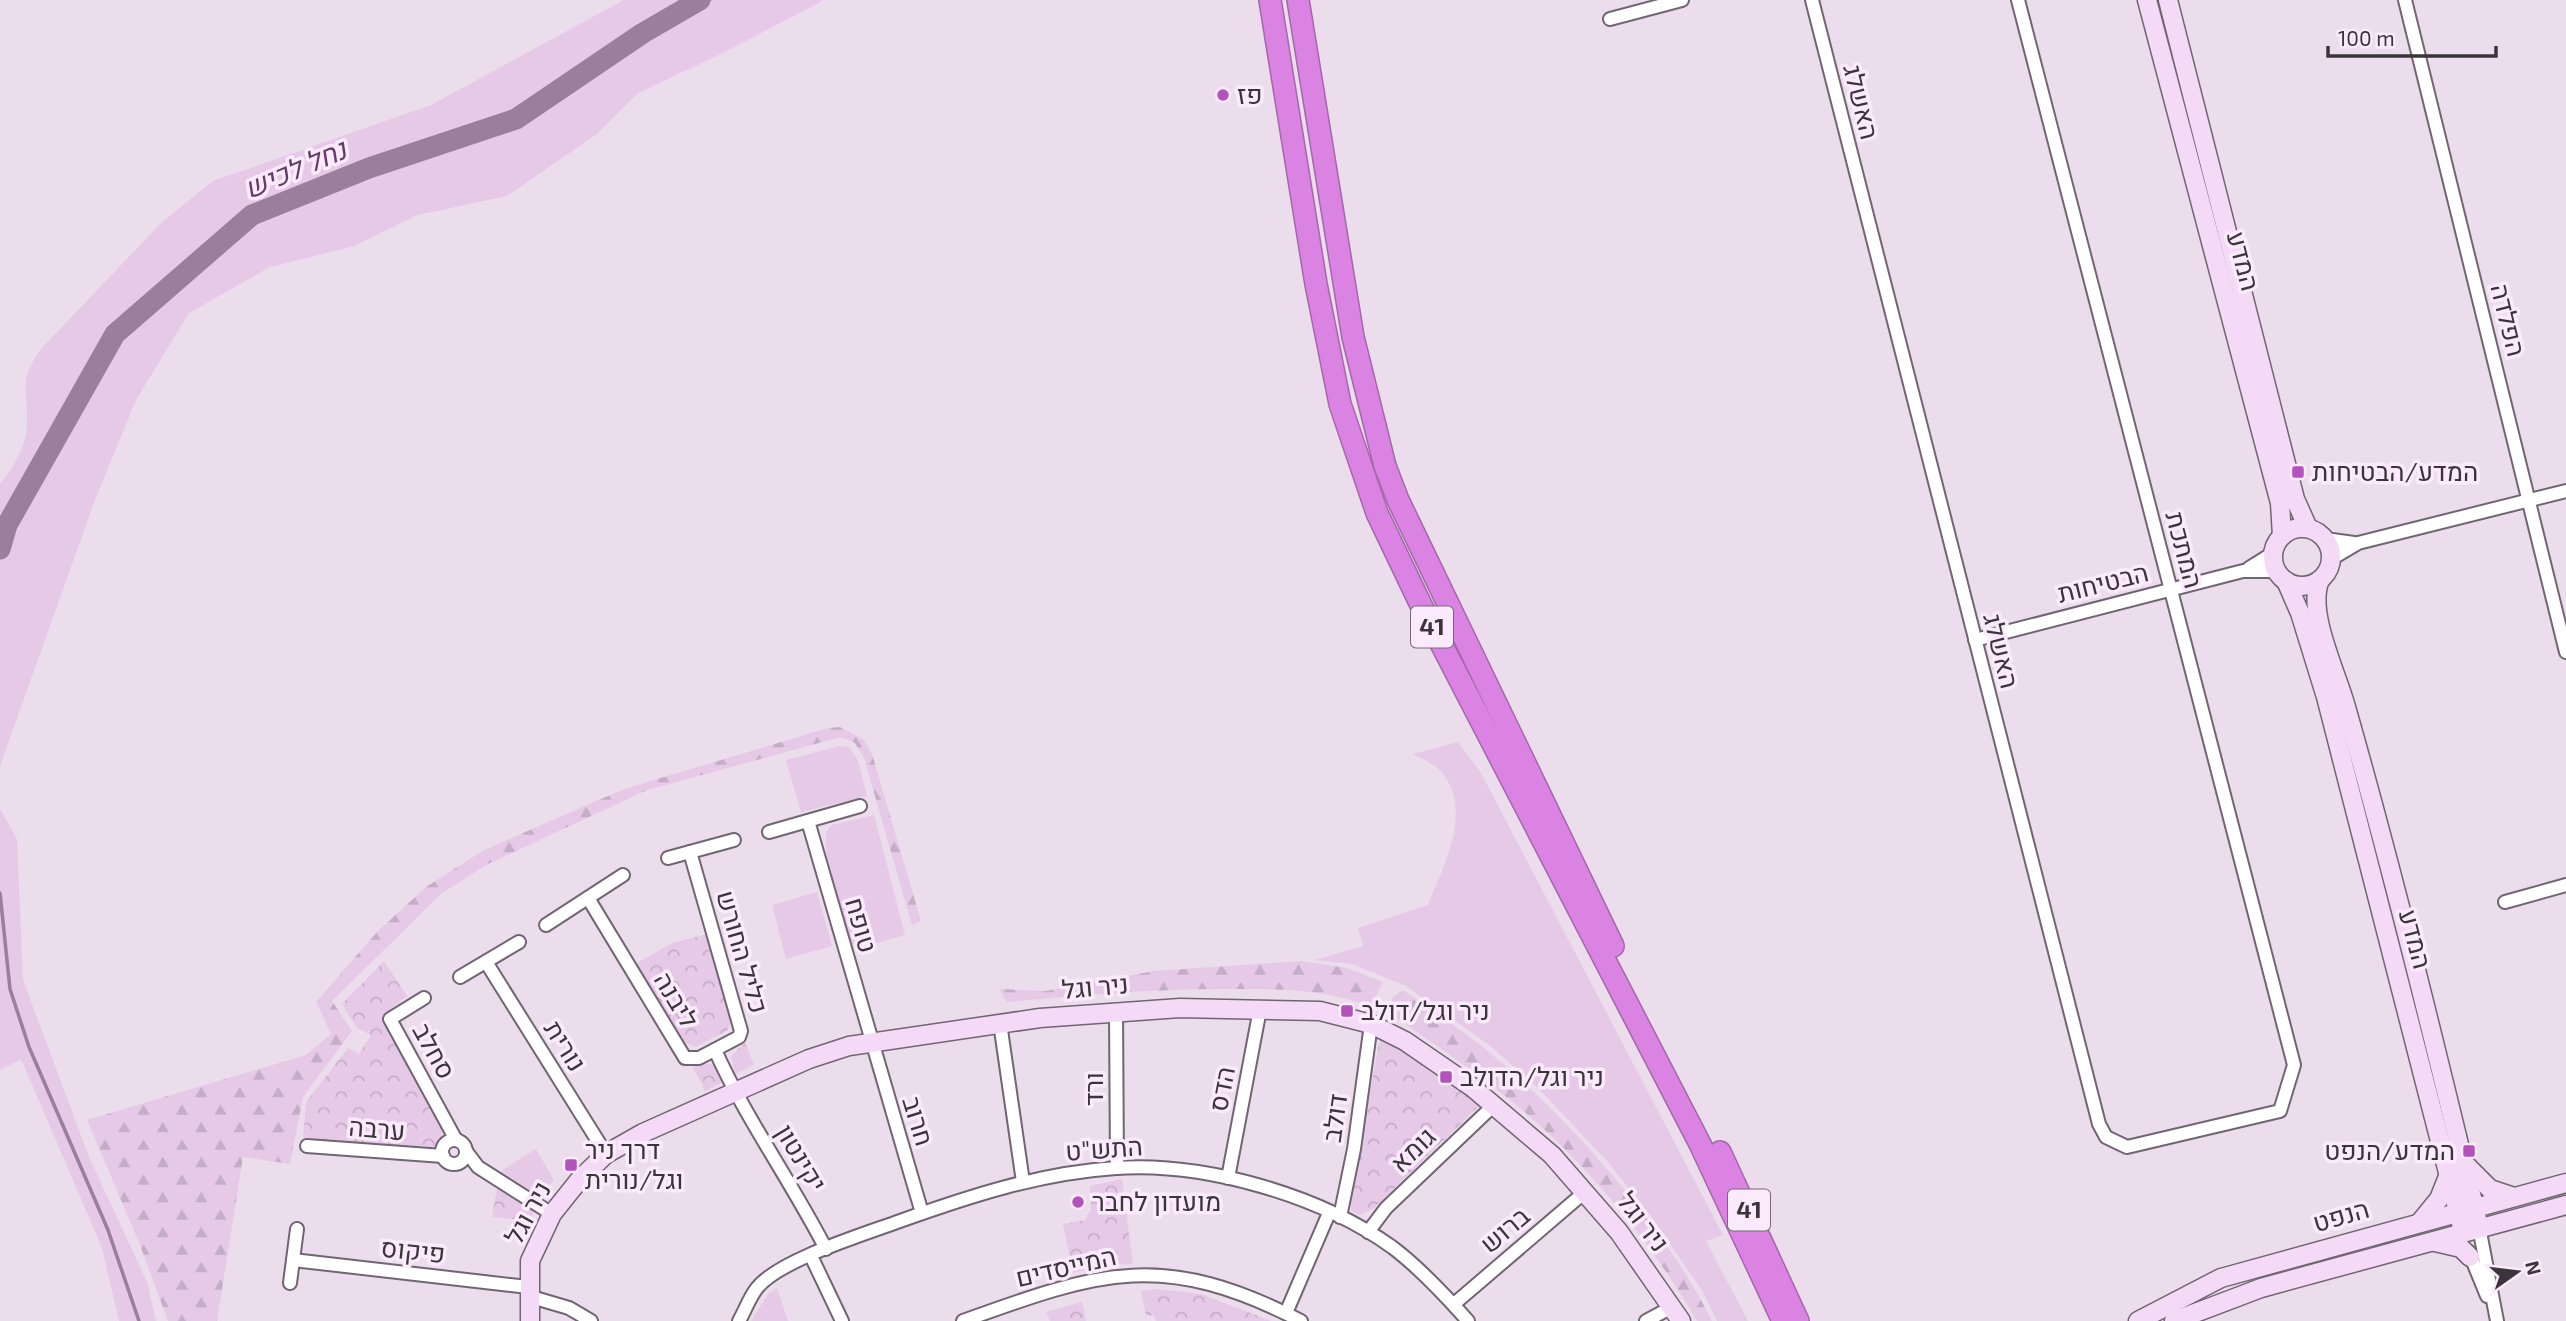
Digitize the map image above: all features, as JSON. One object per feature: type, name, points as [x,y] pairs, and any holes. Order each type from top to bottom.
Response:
[{"type":"highway","name":"41","points":[[1270,0],[1327,342],[1340,404],[1377,513],[1419,601],[1700,1144],[1783,1321]]},
{"type":"highway","name":"41","points":[[1298,0],[1353,337],[1385,467],[1398,500],[1630,979],[1747,1207],[1798,1321]]},
{"type":"street","points":[[1610,19],[1682,0]]},
{"type":"street","name":"האשלג","points":[[1812,0],[2099,1124],[2106,1137],[2127,1147],[2280,1111]]},
{"type":"street","name":"המתכת","points":[[2018,0],[2294,1065],[2280,1111]]},
{"type":"street","name":"המדע","points":[[2147,0],[2280,503],[2282,536]]},
{"type":"street","name":"המדע","points":[[2168,0],[2295,499],[2308,528]]},
{"type":"street","name":"הפלדה","points":[[2405,0],[2566,652]]},
{"type":"street","points":[[2358,543],[2325,539],[2308,528],[2294,529],[2282,536],[2273,553],[2281,576],[2303,586],[2320,580],[2331,559],[2358,543],[2566,491]]},
{"type":"street","points":[[2325,539],[2331,559]]},
{"type":"street","name":"הבטיחות","points":[[1975,640],[2243,571],[2273,553]]},
{"type":"street","name":"הבטיחות","points":[[2243,571],[2281,576]]},
{"type":"street","name":"המדע","points":[[2281,576],[2300,613],[2326,697],[2449,1174],[2466,1209]]},
{"type":"street","name":"המדע","points":[[2320,580],[2314,594],[2318,617],[2347,710],[2463,1161],[2466,1209],[2495,1315]]},
{"type":"street","points":[[769,832],[860,806]]},
{"type":"street","name":"טופח","points":[[808,821],[870,1042]]},
{"type":"street","points":[[668,858],[734,840]]},
{"type":"street","name":"כליל החורש","points":[[690,852],[740,1024],[739,1037],[715,1050]]},
{"type":"street","points":[[546,925],[623,875]]},
{"type":"street","points":[[2505,902],[2566,885]]},
{"type":"street","name":"ליבנה","points":[[588,898],[685,1058],[699,1058],[715,1050],[734,1093]]},
{"type":"street","points":[[460,977],[519,942]]},
{"type":"street","name":"נורית","points":[[486,961],[606,1154]]},
{"type":"street","name":"סחלב","points":[[424,998],[390,1018],[456,1140]]},
{"type":"street","name":"ניר וגל","points":[[530,1321],[530,1261],[552,1214],[580,1178],[606,1154],[643,1133],[809,1059],[870,1042],[1000,1023],[1116,1011],[1260,1009],[1320,1011],[1371,1024],[1436,1060],[1494,1104],[1552,1155],[1586,1191],[1676,1314]]},
{"type":"street","name":"הדס","points":[[1228,1178],[1260,1009]]},
{"type":"street","name":"ורד","points":[[1116,1011],[1117,1168]]},
{"type":"street","points":[[1000,1023],[1023,1182]]},
{"type":"street","name":"דולב","points":[[1286,1313],[1334,1215],[1354,1149],[1371,1024]]},
{"type":"street","name":"חרוב","points":[[870,1042],[922,1213]]},
{"type":"street","name":"יקינטון","points":[[734,1093],[790,1182],[826,1249]]},
{"type":"street","name":"גומא","points":[[1368,1232],[1386,1208],[1494,1104]]},
{"type":"street","points":[[478,1167],[456,1140],[445,1144],[443,1156],[451,1164],[478,1167],[552,1214]]},
{"type":"street","name":"ערבה","points":[[307,1146],[443,1156]]},
{"type":"street","points":[[459,1163],[465,1159],[466,1151]]},
{"type":"street","points":[[2463,1161],[2486,1187],[2514,1197]]},
{"type":"street","name":"התש\"ט","points":[[739,1321],[756,1289],[764,1282],[826,1249],[961,1198],[1023,1182],[1117,1168],[1183,1170],[1228,1178],[1334,1215],[1368,1232],[1414,1265],[1468,1321]]},
{"type":"street","points":[[2421,1221],[2440,1199],[2449,1174]]},
{"type":"street","name":"הנפט","points":[[2138,1321],[2221,1278],[2566,1183]]},
{"type":"street","name":"ברוש","points":[[1454,1304],[1586,1191]]},
{"type":"street","name":"הנפט","points":[[2174,1321],[2228,1298],[2566,1205]]},
{"type":"street","points":[[290,1283],[297,1229]]},
{"type":"street","name":"המדע","points":[[2471,1229],[2470,1257],[2495,1315]]},
{"type":"street","points":[[2428,1241],[2454,1245],[2470,1257]]},
{"type":"street","points":[[811,1256],[842,1321]]},
{"type":"street","name":"פיקוס","points":[[293,1260],[528,1291],[569,1308],[591,1321]]},
{"type":"street","name":"המייסדים","points":[[963,1321],[1087,1280],[1152,1274],[1217,1285],[1301,1321]]},
{"type":"street","points":[[1646,1321],[1676,1314]]},
{"type":"green space","points":[[624,0],[824,0],[725,52],[638,93],[597,134],[507,196],[418,215],[354,246],[270,267],[189,313],[136,400],[95,500],[0,766],[0,484],[22,449],[27,424],[26,379],[39,351],[161,223],[213,181],[431,105]]},
{"type":"green space","points":[[840,727],[864,740],[872,754],[921,921],[912,925],[864,758],[855,743],[841,737],[647,790],[486,865],[441,894],[332,1001],[352,1031],[303,1097],[290,1164],[243,1157],[217,1321],[168,1321],[140,1245],[87,1120],[306,1055],[331,1034],[316,1002],[377,932],[426,887],[484,850],[624,789],[828,728]]},
{"type":"green space","points":[[1458,742],[1481,773],[1723,1235],[1706,1241],[1748,1321],[1717,1321],[1703,1292],[1653,1219],[1607,1161],[1540,1090],[1488,1044],[1406,986],[1352,964],[1315,960],[1363,946],[1358,928],[1428,905],[1453,838],[1455,803],[1451,786],[1441,771],[1413,754]]},
{"type":"green space","points":[[840,746],[849,747],[858,761],[867,796],[801,812],[786,760]]},
{"type":"green space","points":[[0,809],[17,839],[23,980],[89,1157],[147,1282],[156,1321],[119,1321],[102,1248],[21,1059],[0,1070]]},
{"type":"green space","points":[[874,815],[905,935],[852,950],[826,852],[826,832],[832,825]]},
{"type":"green space","points":[[817,892],[832,946],[786,959],[772,905]]},
{"type":"green space","points":[[707,934],[732,1019],[727,1031],[695,1047],[682,1041],[637,963],[672,943]]},
{"type":"green space","points":[[384,961],[407,996],[383,1015],[440,1122],[440,1141],[430,1149],[303,1138],[306,1102],[348,1048],[359,1054],[371,1035],[357,1028],[342,1004]]},
{"type":"green space","points":[[1301,961],[1347,968],[1383,982],[1371,1007],[1336,996],[1283,990],[1145,991],[1007,1002],[999,989],[1046,991],[1154,971]]},
{"type":"green space","points":[[1403,990],[1489,1052],[1583,1141],[1669,1249],[1712,1321],[1697,1321],[1661,1264],[1620,1210],[1552,1136],[1494,1087],[1388,1012],[1393,997]]},
{"type":"green space","points":[[1380,1037],[1481,1104],[1373,1209],[1359,1215],[1352,1211],[1350,1205]]},
{"type":"green space","points":[[745,1043],[754,1065],[735,1074],[731,1056]]},
{"type":"green space","points":[[711,1064],[718,1069],[723,1082],[705,1091],[693,1067]]},
{"type":"green space","points":[[536,1149],[554,1180],[542,1192],[534,1192],[501,1171]]},
{"type":"green space","points":[[1122,1179],[1133,1264],[1099,1266],[1073,1273],[1063,1224],[1085,1220],[1091,1209],[1090,1186]]},
{"type":"green space","points":[[497,1188],[533,1210],[532,1221],[492,1217]]},
{"type":"green space","points":[[777,1288],[788,1321],[751,1321],[768,1294]]},
{"type":"green space","points":[[1158,1289],[1201,1294],[1271,1321],[1156,1321],[1154,1315],[1146,1316],[1141,1291]]},
{"type":"green space","points":[[1082,1302],[1086,1321],[1050,1321],[1046,1312]]},
{"type":"water","points":[[686,0],[712,0],[673,23],[669,12]]},
{"type":"waterway","name":"נחל לכיש","points":[[0,549],[7,525],[115,334],[252,215],[369,168],[516,119],[643,33],[700,0]]},
{"type":"waterway","points":[[0,893],[10,989],[29,1047],[108,1230],[139,1321]]},
{"type":"place","name":"פז","points":[[1223,95]]},
{"type":"place","name":"המדע/הבטיחות","points":[[2298,472]]},
{"type":"place","name":"ניר וגל/דולב","points":[[1347,1011]]},
{"type":"place","name":"ניר וגל/הדולב","points":[[1446,1077]]},
{"type":"place","name":"המדע/הנפט","points":[[2469,1151]]},
{"type":"place","name":"דרך ניר וגל/נורית","points":[[571,1165]]},
{"type":"place","name":"מועדון לחבר","points":[[1078,1202]]}]
